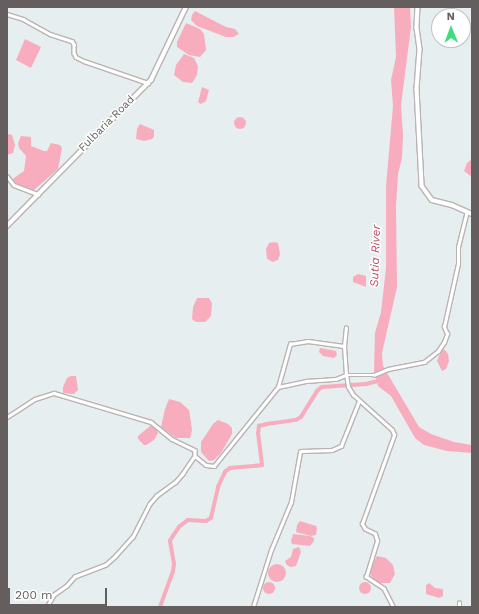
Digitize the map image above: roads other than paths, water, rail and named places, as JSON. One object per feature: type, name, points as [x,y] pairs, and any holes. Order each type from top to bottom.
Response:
[{"type":"main road","name":"Fulbaria Road","points":[[7,226],[148,83],[186,7]]},
{"type":"main road","points":[[418,7],[417,28],[420,49],[417,89],[422,186],[432,200],[452,205],[472,214]]},
{"type":"street","points":[[7,14],[23,19],[50,34],[72,41],[74,44],[74,53],[76,57],[84,61],[148,83]]},
{"type":"street","points":[[7,176],[14,185],[39,194]]},
{"type":"street","points":[[278,387],[306,380],[336,379],[346,375],[374,375],[388,369],[424,362],[438,351],[447,334],[444,327],[458,264],[458,247],[467,211]]},
{"type":"street","points":[[7,221],[12,222]]},
{"type":"street","points":[[346,328],[344,346],[348,387],[359,401],[392,430],[394,435],[362,524],[365,528],[375,534],[377,541],[366,577],[384,590],[393,607]]},
{"type":"street","points":[[7,417],[36,399],[54,393],[151,422],[172,439],[194,450],[195,456],[206,466],[214,466],[278,387],[290,344],[308,342],[344,346]]},
{"type":"street","points":[[253,607],[271,550],[291,502],[300,452],[332,450],[341,446],[359,401]]},
{"type":"street","points":[[46,607],[54,595],[67,586],[74,577],[106,565],[116,556],[133,537],[150,504],[157,496],[176,482],[195,456]]},
{"type":"waterway","points":[[160,607],[173,572],[174,564],[170,541],[179,527],[188,520],[206,521],[211,518],[218,487],[225,472],[230,468],[262,465],[258,434],[259,426],[296,420],[301,417],[317,391],[322,387],[366,384],[378,381]]},
{"type":"water label","name":"Sutia River","points":[[376,256]]}]
